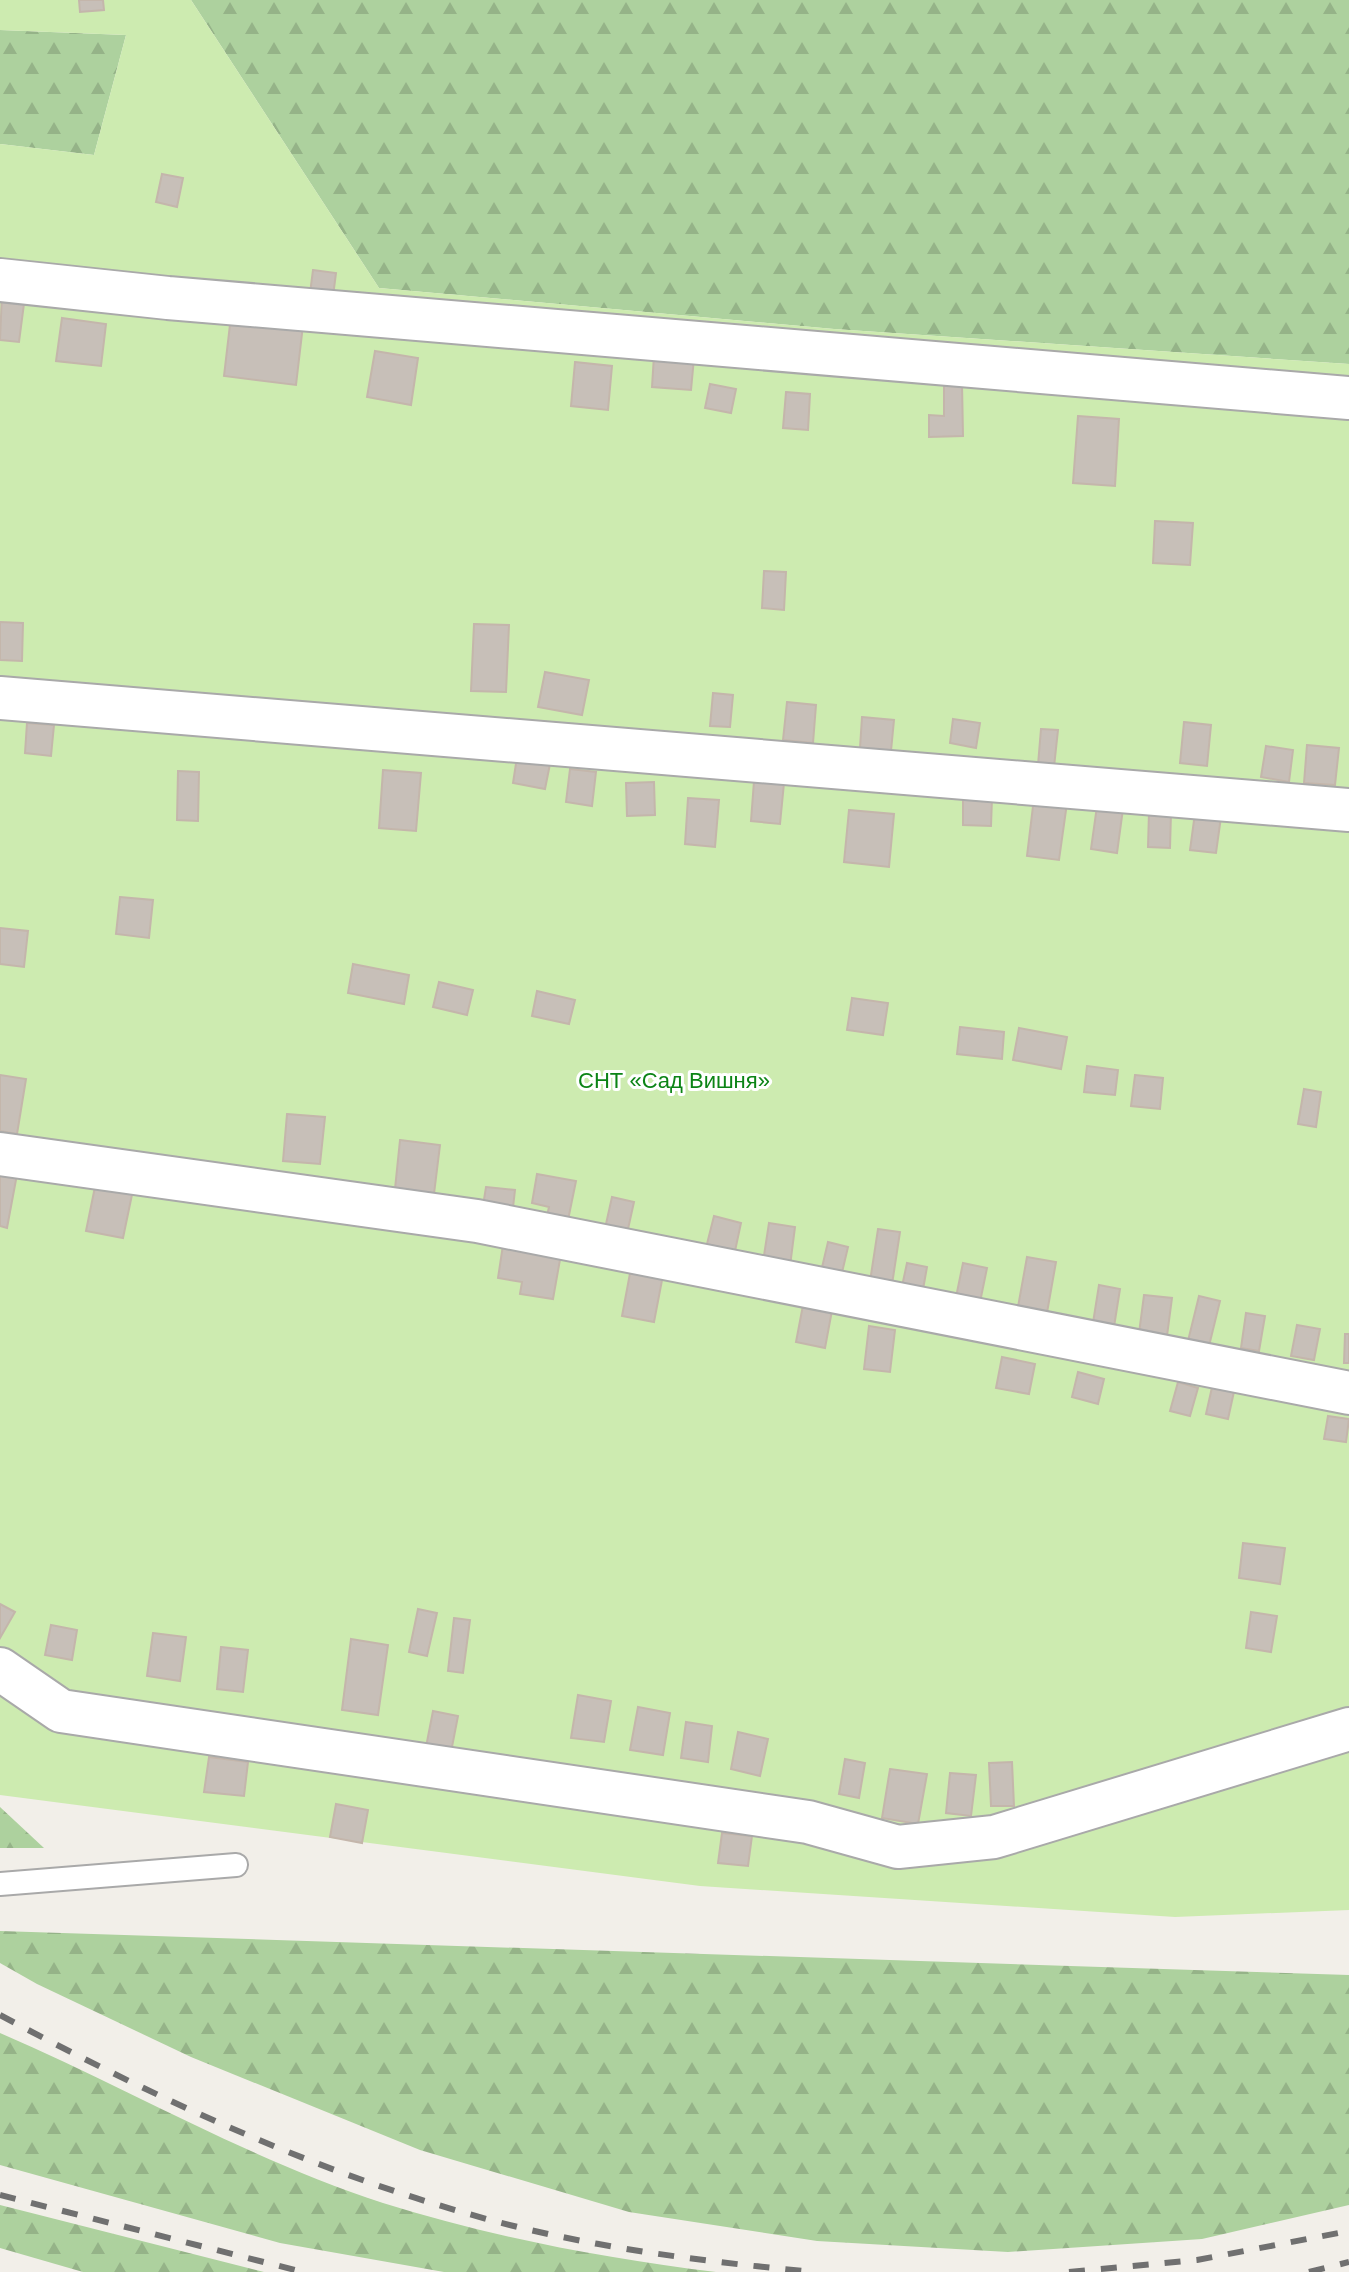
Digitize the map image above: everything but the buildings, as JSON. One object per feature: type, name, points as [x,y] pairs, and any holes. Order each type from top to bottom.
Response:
[{"type":"street","points":[[0,280],[184,300],[1349,398]]},
{"type":"street","points":[[0,698],[1349,810]]},
{"type":"street","points":[[0,1154],[477,1221],[1349,1393]]},
{"type":"street","points":[[0,1669],[61,1711],[808,1822],[898,1847],[994,1837],[1349,1729]]},
{"type":"lane","points":[[0,1884],[236,1865]]},
{"type":"green space","name":"СНТ «Сад Вишня»","points":[[0,0],[191,0],[379,288],[834,329],[1349,364],[1349,1910],[1175,1917],[700,1886],[0,1795],[0,144],[94,155],[126,35],[0,30]]},
{"type":"green space","points":[[191,0],[1349,0],[1349,364],[834,329],[379,288]]},
{"type":"green space","points":[[0,30],[126,35],[94,155],[0,144]]},
{"type":"green space","points":[[0,1807],[44,1848],[0,1848]]},
{"type":"green space","points":[[0,1931],[1349,1975],[1349,2205],[1202,2239],[1008,2252],[817,2241],[629,2212],[420,2150],[191,2057],[37,1984],[0,1963]]},
{"type":"green space","points":[[0,2033],[237,2145],[383,2203],[548,2245],[716,2272],[444,2272],[280,2243],[0,2165]]},
{"type":"green space","points":[[0,2205],[264,2272],[83,2272],[0,2248]]},
{"type":"railway","points":[[0,2015],[112,2073],[226,2126],[402,2194],[505,2224],[593,2243],[726,2263],[815,2272]]},
{"type":"railway","points":[[0,2195],[303,2272]]},
{"type":"railway","points":[[1069,2272],[1197,2260],[1349,2231]]},
{"type":"railway","points":[[1309,2272],[1349,2262]]}]
